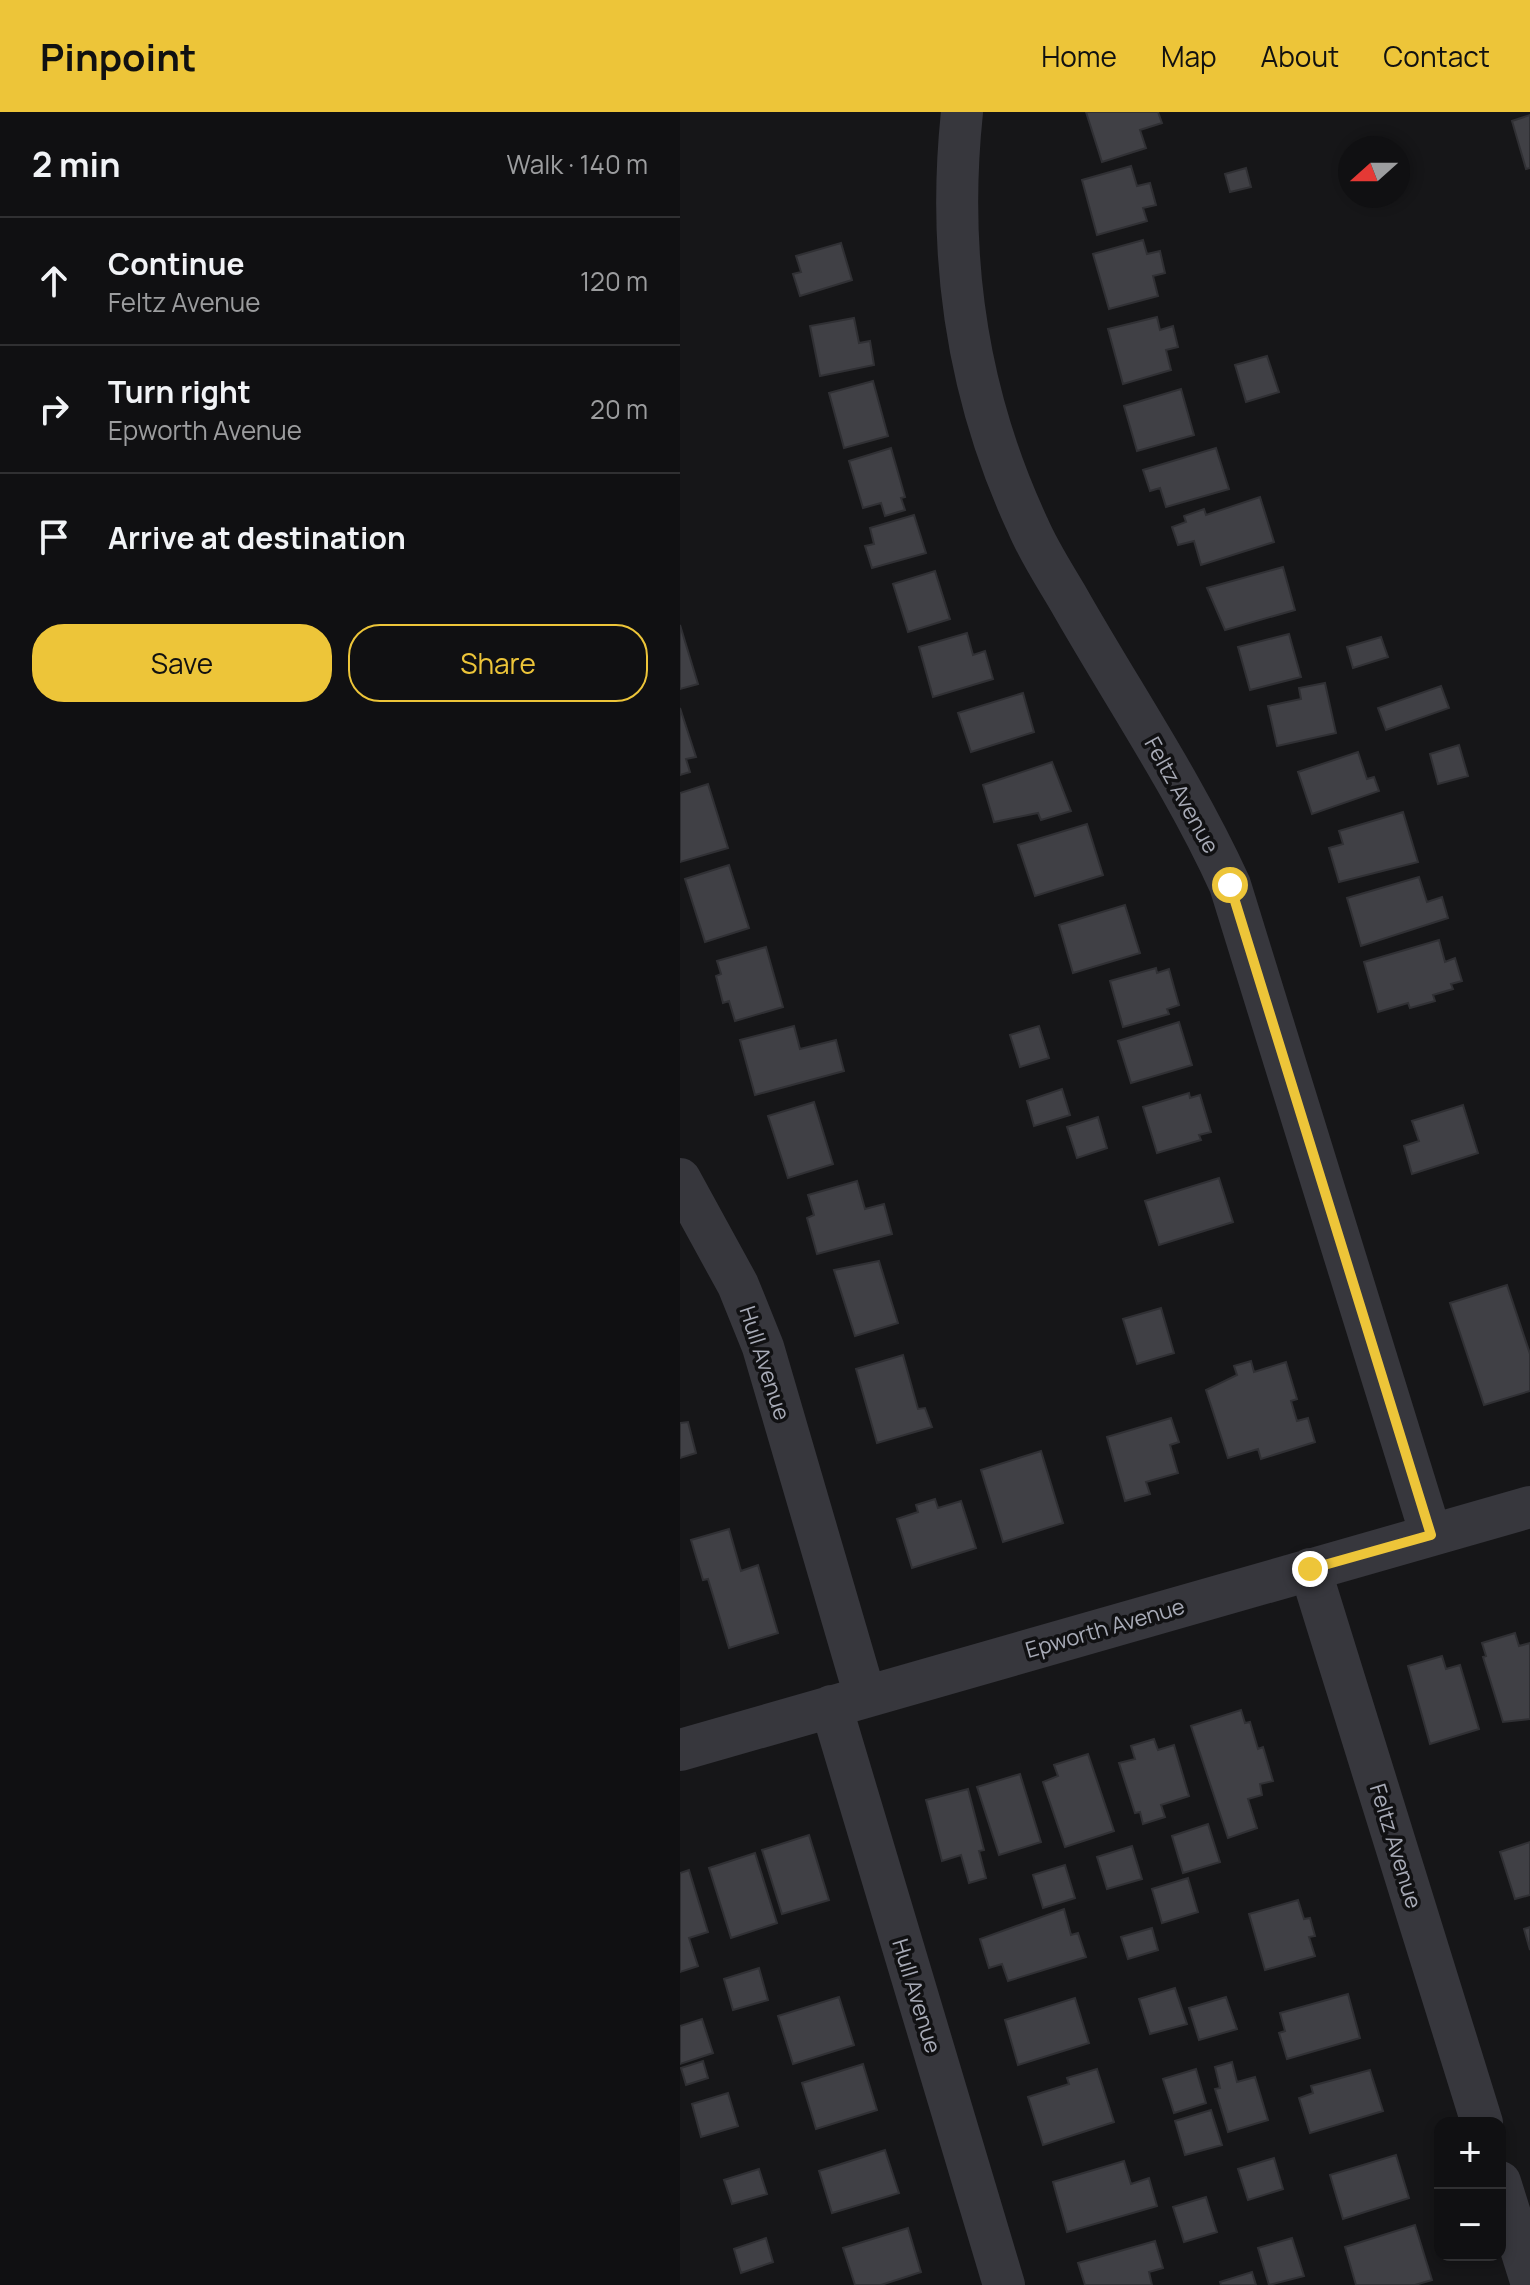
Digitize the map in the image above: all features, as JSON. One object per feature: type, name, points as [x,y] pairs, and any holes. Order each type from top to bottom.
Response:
[{"type":"street","name":"Feltz Avenue","points":[[962,112],[956,169],[956,253],[970,350],[1002,466],[1029,529],[1202,823],[1230,885],[1431,1535]]},
{"type":"street","name":"Hull Avenue","points":[[680,1179],[738,1285],[763,1347],[848,1701],[1004,2285]]},
{"type":"street","name":"Epworth Avenue","points":[[680,1750],[1530,1507]]},
{"type":"street","name":"Feltz Avenue","points":[[1310,1569],[1480,2117]]},
{"type":"street","points":[[1502,2189],[1530,2278]]},
{"type":"building","points":[[1086,112],[1158,112],[1162,123],[1140,130],[1146,148],[1102,162]]},
{"type":"building","points":[[1530,115],[1530,168],[1526,169],[1512,121]]},
{"type":"building","points":[[1131,166],[1137,186],[1150,183],[1156,205],[1143,208],[1147,221],[1097,235],[1082,180]]},
{"type":"building","points":[[1246,168],[1251,187],[1230,192],[1225,174]]},
{"type":"building","points":[[1143,240],[1147,254],[1160,251],[1165,273],[1153,276],[1158,296],[1109,309],[1093,254]]},
{"type":"building","points":[[841,243],[852,280],[800,296],[793,274],[801,272],[796,256]]},
{"type":"building","points":[[1157,317],[1160,330],[1173,326],[1178,347],[1166,350],[1171,370],[1123,384],[1108,329]]},
{"type":"building","points":[[854,318],[859,343],[870,341],[874,365],[820,376],[810,326]]},
{"type":"building","points":[[1267,356],[1279,392],[1246,402],[1235,365]]},
{"type":"building","points":[[873,381],[888,436],[844,448],[829,393]]},
{"type":"building","points":[[1181,389],[1194,435],[1137,451],[1124,406]]},
{"type":"building","points":[[891,448],[905,497],[901,498],[905,510],[885,516],[881,503],[863,508],[849,461]]},
{"type":"building","points":[[1216,448],[1229,489],[1166,507],[1160,488],[1150,491],[1143,470]]},
{"type":"building","points":[[1260,497],[1274,542],[1201,565],[1194,541],[1178,545],[1172,527],[1186,522],[1184,516],[1204,509],[1206,515]]},
{"type":"building","points":[[914,515],[926,553],[872,568],[865,546],[874,544],[870,528]]},
{"type":"building","points":[[1283,567],[1295,610],[1225,630],[1207,588]]},
{"type":"building","points":[[935,571],[950,619],[908,632],[893,584]]},
{"type":"building","points":[[680,625],[698,684],[680,689]]},
{"type":"building","points":[[967,633],[973,655],[985,651],[993,679],[933,697],[919,647]]},
{"type":"building","points":[[1289,634],[1301,677],[1250,690],[1238,647]]},
{"type":"building","points":[[1381,637],[1388,657],[1353,668],[1347,647]]},
{"type":"building","points":[[1325,683],[1336,733],[1277,746],[1268,706],[1301,699],[1299,688]]},
{"type":"building","points":[[1441,686],[1449,708],[1386,730],[1378,708]]},
{"type":"building","points":[[1023,693],[1034,732],[971,752],[958,713]]},
{"type":"building","points":[[680,708],[696,757],[686,759],[690,772],[680,775]]},
{"type":"building","points":[[1459,745],[1468,776],[1438,784],[1430,754]]},
{"type":"building","points":[[1358,752],[1367,779],[1374,777],[1379,791],[1312,814],[1298,772]]},
{"type":"building","points":[[1052,762],[1071,811],[1041,820],[1038,813],[994,822],[983,785]]},
{"type":"building","points":[[708,784],[728,848],[680,862],[680,793]]},
{"type":"building","points":[[1403,812],[1418,862],[1339,882],[1329,848],[1343,844],[1339,831]]},
{"type":"building","points":[[1087,824],[1103,875],[1035,896],[1018,845]]},
{"type":"building","points":[[729,865],[749,928],[705,942],[685,879]]},
{"type":"building","points":[[1419,877],[1427,902],[1442,897],[1448,918],[1361,946],[1347,898]]},
{"type":"building","points":[[1125,905],[1140,953],[1073,973],[1059,925]]},
{"type":"building","points":[[1439,940],[1445,962],[1455,958],[1462,981],[1451,984],[1453,989],[1433,995],[1435,1001],[1410,1008],[1408,1003],[1378,1012],[1364,962]]},
{"type":"building","points":[[766,947],[783,1007],[735,1021],[729,1001],[723,1003],[716,976],[721,974],[717,961]]},
{"type":"building","points":[[1156,968],[1157,973],[1169,969],[1179,1005],[1167,1009],[1169,1014],[1123,1027],[1110,981]]},
{"type":"building","points":[[1179,1022],[1192,1065],[1131,1083],[1118,1041]]},
{"type":"building","points":[[794,1026],[800,1049],[836,1040],[844,1071],[755,1095],[740,1040]]},
{"type":"building","points":[[1039,1026],[1049,1058],[1020,1067],[1010,1035]]},
{"type":"building","points":[[1062,1089],[1070,1115],[1034,1126],[1027,1101]]},
{"type":"building","points":[[1189,1093],[1190,1098],[1200,1095],[1211,1132],[1199,1135],[1201,1140],[1157,1153],[1143,1107]]},
{"type":"building","points":[[814,1102],[833,1164],[788,1178],[768,1116]]},
{"type":"building","points":[[1463,1105],[1478,1153],[1412,1174],[1404,1146],[1419,1141],[1412,1121]]},
{"type":"building","points":[[1098,1117],[1107,1148],[1077,1158],[1067,1127]]},
{"type":"building","points":[[1219,1178],[1233,1222],[1159,1245],[1145,1201]]},
{"type":"building","points":[[857,1181],[865,1209],[884,1204],[892,1234],[817,1254],[807,1218],[814,1215],[808,1195]]},
{"type":"building","points":[[879,1261],[898,1323],[855,1336],[834,1270]]},
{"type":"building","points":[[1507,1285],[1530,1354],[1530,1391],[1484,1405],[1450,1303]]},
{"type":"building","points":[[1161,1308],[1174,1353],[1137,1364],[1123,1319]]},
{"type":"building","points":[[903,1355],[918,1409],[925,1408],[932,1427],[877,1443],[856,1369]]},
{"type":"building","points":[[1251,1361],[1254,1372],[1286,1362],[1297,1399],[1291,1401],[1297,1421],[1308,1418],[1315,1442],[1261,1459],[1258,1449],[1228,1458],[1206,1390],[1237,1375],[1234,1366]]},
{"type":"building","points":[[1171,1418],[1179,1442],[1170,1445],[1178,1473],[1146,1482],[1150,1494],[1125,1501],[1107,1437]]},
{"type":"building","points":[[688,1422],[696,1453],[680,1458],[680,1423]]},
{"type":"building","points":[[1041,1451],[1063,1523],[1003,1542],[981,1470]]},
{"type":"building","points":[[935,1499],[938,1508],[961,1501],[976,1548],[912,1568],[897,1519],[918,1512],[916,1505]]},
{"type":"building","points":[[729,1529],[741,1571],[758,1565],[778,1633],[729,1648],[708,1579],[703,1580],[691,1540]]},
{"type":"building","points":[[1515,1633],[1519,1646],[1530,1643],[1530,1719],[1503,1722],[1483,1657],[1486,1656],[1482,1643]]},
{"type":"building","points":[[1442,1656],[1446,1669],[1460,1665],[1479,1729],[1430,1744],[1408,1666]]},
{"type":"building","points":[[1241,1710],[1245,1723],[1250,1722],[1258,1749],[1263,1747],[1273,1781],[1260,1784],[1262,1795],[1248,1799],[1257,1828],[1228,1838],[1191,1726]]},
{"type":"building","points":[[1154,1739],[1158,1750],[1174,1745],[1189,1796],[1161,1805],[1165,1817],[1143,1824],[1140,1812],[1135,1813],[1119,1763],[1135,1759],[1131,1746]]},
{"type":"building","points":[[1088,1754],[1114,1831],[1065,1847],[1043,1782],[1058,1776],[1054,1765]]},
{"type":"building","points":[[1020,1774],[1041,1842],[999,1855],[977,1787]]},
{"type":"building","points":[[968,1789],[984,1850],[979,1851],[986,1878],[969,1883],[961,1855],[942,1861],[926,1800]]},
{"type":"building","points":[[1208,1824],[1220,1862],[1183,1873],[1172,1836]]},
{"type":"building","points":[[809,1835],[829,1900],[782,1914],[762,1850]]},
{"type":"building","points":[[1530,1842],[1530,1895],[1515,1899],[1500,1852]]},
{"type":"building","points":[[1132,1846],[1142,1879],[1107,1889],[1097,1857]]},
{"type":"building","points":[[755,1853],[777,1923],[731,1938],[709,1868]]},
{"type":"building","points":[[1065,1865],[1075,1898],[1043,1908],[1033,1875]]},
{"type":"building","points":[[689,1870],[708,1932],[689,1938],[698,1966],[680,1972],[680,1873]]},
{"type":"building","points":[[1188,1878],[1198,1912],[1162,1923],[1152,1889]]},
{"type":"building","points":[[1298,1900],[1304,1919],[1310,1918],[1315,1936],[1309,1937],[1315,1956],[1265,1970],[1249,1914]]},
{"type":"building","points":[[1064,1909],[1071,1935],[1078,1933],[1086,1957],[1008,1981],[1002,1964],[989,1968],[980,1939]]},
{"type":"building","points":[[1530,1927],[1530,1950],[1524,1929]]},
{"type":"building","points":[[1152,1928],[1158,1950],[1128,1959],[1121,1937]]},
{"type":"building","points":[[759,1968],[768,2000],[733,2010],[724,1979]]},
{"type":"building","points":[[1175,1988],[1187,2024],[1150,2034],[1139,1999]]},
{"type":"building","points":[[1348,1994],[1360,2038],[1287,2059],[1279,2033],[1285,2031],[1280,2013]]},
{"type":"building","points":[[839,1997],[854,2045],[793,2064],[778,2016]]},
{"type":"building","points":[[1226,1997],[1237,2029],[1199,2040],[1189,2008]]},
{"type":"building","points":[[1075,1998],[1089,2043],[1018,2065],[1005,2020]]},
{"type":"building","points":[[702,2019],[713,2053],[680,2064],[680,2026]]},
{"type":"building","points":[[703,2061],[708,2078],[686,2085],[681,2068]]},
{"type":"building","points":[[1232,2062],[1237,2082],[1255,2077],[1268,2120],[1228,2132],[1215,2089],[1220,2088],[1215,2067]]},
{"type":"building","points":[[863,2064],[877,2110],[816,2129],[802,2083]]},
{"type":"building","points":[[1097,2069],[1114,2122],[1043,2145],[1028,2097],[1069,2084],[1067,2078]]},
{"type":"building","points":[[1196,2069],[1206,2103],[1174,2113],[1163,2079]]},
{"type":"building","points":[[1370,2070],[1383,2111],[1310,2133],[1299,2098],[1313,2093],[1311,2086]]},
{"type":"building","points":[[728,2093],[738,2126],[701,2137],[692,2104]]},
{"type":"building","points":[[1211,2110],[1222,2145],[1185,2155],[1175,2121]]},
{"type":"building","points":[[885,2150],[899,2193],[832,2213],[819,2171]]},
{"type":"building","points":[[1396,2155],[1409,2198],[1343,2219],[1330,2175]]},
{"type":"building","points":[[1274,2158],[1283,2189],[1248,2200],[1238,2169]]},
{"type":"building","points":[[1124,2161],[1131,2184],[1149,2178],[1157,2206],[1067,2232],[1053,2182]]},
{"type":"building","points":[[759,2169],[767,2194],[732,2204],[724,2180]]},
{"type":"building","points":[[1206,2197],[1217,2232],[1184,2242],[1173,2207]]},
{"type":"building","points":[[1415,2225],[1432,2280],[1415,2285],[1356,2285],[1345,2247]]},
{"type":"building","points":[[908,2228],[921,2272],[881,2285],[855,2285],[843,2248]]},
{"type":"building","points":[[766,2238],[773,2262],[741,2273],[734,2249]]},
{"type":"building","points":[[1292,2238],[1304,2276],[1269,2285],[1258,2248]]},
{"type":"building","points":[[1155,2241],[1163,2268],[1149,2272],[1152,2285],[1085,2285],[1078,2263]]},
{"type":"building","points":[[1252,2272],[1256,2285],[1221,2285],[1220,2282]]},
{"type":"route","points":[[1230,885],[1431,1535],[1310,1569]]}]
